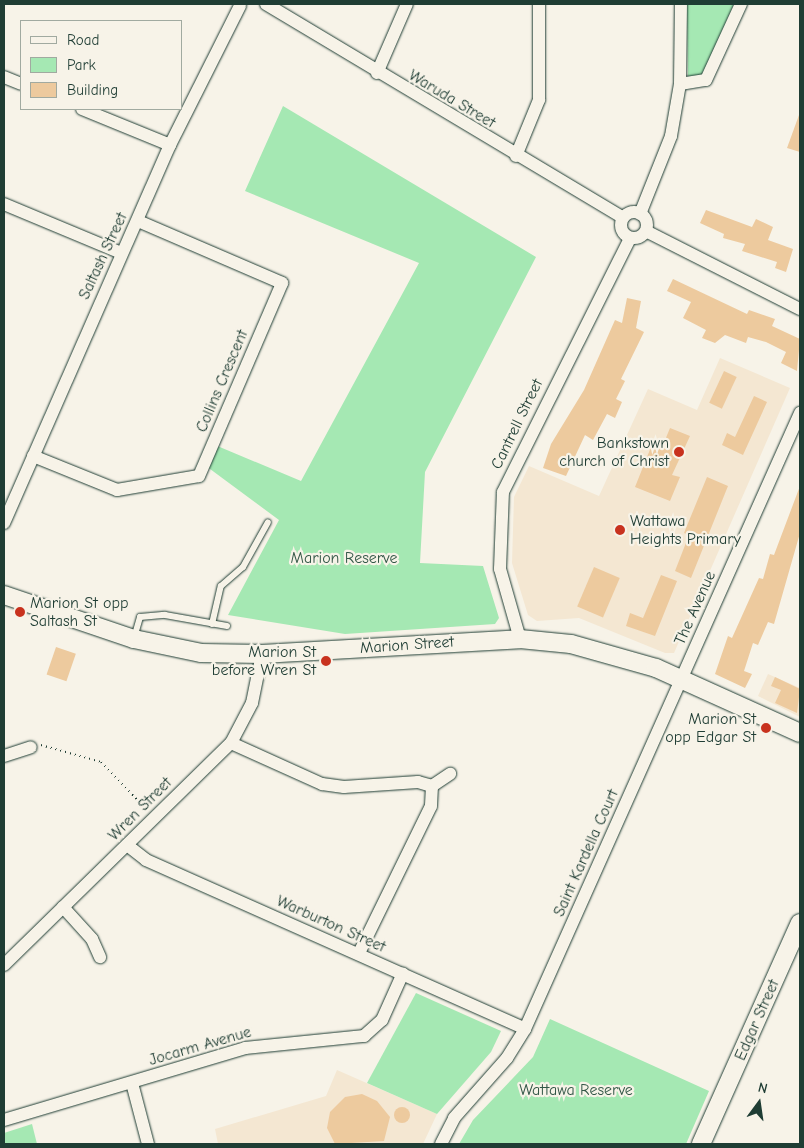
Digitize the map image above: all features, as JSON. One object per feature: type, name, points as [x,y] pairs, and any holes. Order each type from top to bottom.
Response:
[{"type":"main road","name":"Marion Street","points":[[4,595],[134,639],[201,653],[262,654],[520,639],[602,651],[682,680],[800,733]]},
{"type":"main road","name":"Edgar Street","points":[[701,1144],[800,923]]},
{"type":"street","name":"Waruda Street","points":[[266,4],[377,73],[623,218]]},
{"type":"street","points":[[377,73],[407,4]]},
{"type":"street","points":[[516,156],[539,100],[539,4]]},
{"type":"street","points":[[640,214],[669,144],[680,84],[681,4]]},
{"type":"street","points":[[680,84],[706,80],[741,4]]},
{"type":"street","name":"Saltash Street","points":[[4,523],[170,145],[241,5]]},
{"type":"street","points":[[4,77],[20,84]]},
{"type":"street","points":[[84,110],[170,145]]},
{"type":"street","points":[[4,204],[121,253]]},
{"type":"street","points":[[640,214],[623,218],[622,230],[630,238],[646,231]]},
{"type":"street","points":[[640,214],[647,224],[646,231]]},
{"type":"street","name":"Collins Crescent","points":[[33,456],[117,490],[199,476],[282,283],[138,221]]},
{"type":"street","points":[[646,231],[800,309]]},
{"type":"street","name":"Cantrell Street","points":[[520,639],[500,569],[503,492],[630,238]]},
{"type":"street","name":"The Avenue","points":[[682,680],[800,413]]},
{"type":"street","name":"Wren Street","points":[[4,966],[231,743],[252,703],[262,654]]},
{"type":"street","name":"Saint Kardella Court","points":[[442,1144],[454,1118],[519,1040],[525,1029],[682,680]]},
{"type":"street","points":[[231,743],[322,784],[344,787],[418,782],[432,786],[450,774]]},
{"type":"street","points":[[4,756],[31,746]]},
{"type":"street","points":[[359,954],[431,806],[432,786]]},
{"type":"street","name":"Warburton Street","points":[[126,845],[146,860],[525,1029]]},
{"type":"street","points":[[63,908],[92,939],[100,957]]},
{"type":"street","name":"Jocarm Avenue","points":[[4,1120],[262,1045],[364,1036],[382,1020],[403,973]]},
{"type":"street","points":[[132,1083],[148,1144]]},
{"type":"lane","points":[[212,624],[221,586],[243,567],[268,522]]},
{"type":"lane","points":[[134,639],[140,617],[165,615],[227,626]]},
{"type":"path","points":[[31,746],[46,745],[101,762],[154,818]]},
{"type":"shaded area","name":"Wattawa Heights Primary","points":[[720,358],[790,388],[674,653],[665,653],[579,618],[537,621],[528,615],[512,563],[514,497],[529,466],[599,496],[648,389],[697,410]]},
{"type":"shaded area","points":[[768,674],[800,688],[800,717],[758,696]]},
{"type":"shaded area","points":[[337,1070],[437,1114],[423,1144],[218,1144],[215,1129],[326,1096]]},
{"type":"green space","points":[[687,4],[734,4],[702,76],[688,79]]},
{"type":"green space","name":"Marion Reserve","points":[[283,106],[536,257],[425,472],[420,563],[483,566],[499,618],[495,624],[345,634],[228,615],[279,520],[206,466],[215,445],[301,481],[419,263],[245,191]]},
{"type":"green space","points":[[416,993],[501,1031],[491,1052],[437,1114],[367,1083]]},
{"type":"green space","name":"Wattawa Reserve","points":[[550,1019],[709,1091],[686,1144],[459,1144],[473,1120],[533,1057]]},
{"type":"green space","points":[[32,1124],[37,1144],[4,1144],[4,1133]]},
{"type":"building","points":[[800,115],[800,152],[787,148]]},
{"type":"building","points":[[706,210],[752,227],[756,219],[773,227],[768,240],[793,249],[786,272],[775,268],[777,262],[742,251],[745,244],[723,238],[724,234],[700,223]]},
{"type":"building","points":[[673,279],[747,314],[749,310],[775,319],[772,326],[800,339],[797,371],[781,363],[786,352],[766,342],[748,337],[746,343],[725,335],[715,343],[702,338],[706,330],[683,318],[691,302],[667,291]]},
{"type":"building","points":[[627,298],[641,301],[636,328],[644,332],[621,379],[625,381],[616,399],[622,402],[615,418],[607,414],[593,440],[585,435],[566,476],[543,468],[551,444],[584,390],[615,320],[622,323]]},
{"type":"building","points":[[724,371],[737,377],[722,409],[709,403]]},
{"type":"building","points":[[754,396],[767,402],[743,455],[722,445],[727,433],[735,437]]},
{"type":"building","points":[[670,428],[690,436],[672,475],[680,477],[670,501],[635,487],[653,442],[663,445]]},
{"type":"building","points":[[707,477],[728,486],[691,578],[675,571],[689,535],[684,533]]},
{"type":"building","points":[[800,486],[800,533],[774,624],[768,622],[758,645],[753,643],[744,671],[752,674],[745,688],[715,674],[728,636],[732,638],[759,578],[763,579],[770,554],[774,555]]},
{"type":"building","points":[[594,567],[620,578],[603,618],[577,607]]},
{"type":"building","points":[[661,575],[677,581],[655,636],[626,626],[630,613],[643,618]]},
{"type":"building","points":[[56,647],[76,654],[66,681],[47,674]]},
{"type":"building","points":[[775,677],[800,689],[797,713],[775,703],[781,690],[771,686]]},
{"type":"building","points":[[362,1094],[377,1101],[390,1117],[384,1141],[335,1144],[327,1128],[330,1112],[345,1097]]},
{"type":"building","points":[[399,1107],[405,1107],[410,1112],[408,1121],[399,1123],[394,1118],[394,1112]]},
{"type":"place","name":"Bankstown church of Christ","points":[[679,452]]},
{"type":"place","name":"Wattawa Heights Primary","points":[[620,530]]},
{"type":"place","name":"Marion St opp Saltash St","points":[[20,612]]},
{"type":"place","name":"Marion St before Wren St","points":[[326,661]]},
{"type":"place","name":"Marion St opp Edgar St","points":[[766,728]]}]
